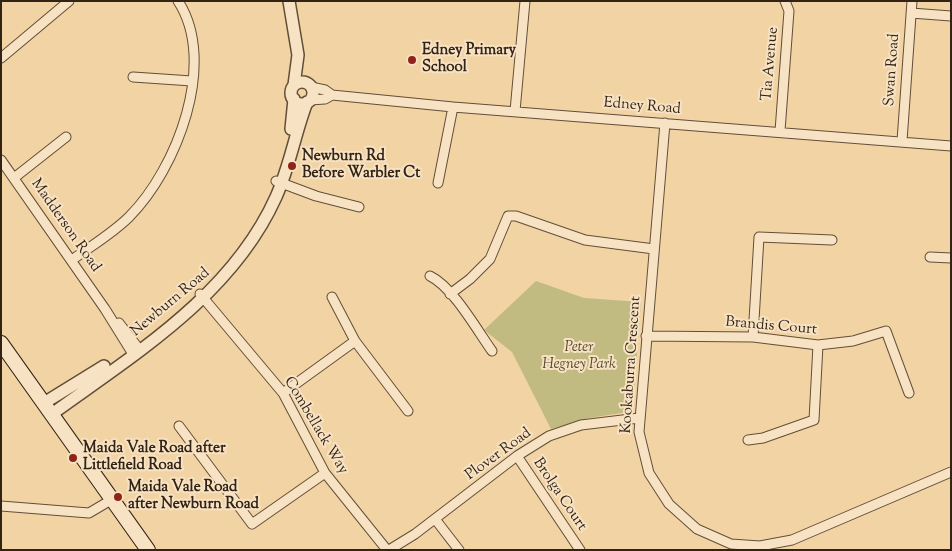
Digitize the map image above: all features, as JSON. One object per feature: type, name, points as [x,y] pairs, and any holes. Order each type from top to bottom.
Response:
[{"type":"main road","points":[[2,345],[148,550]]},
{"type":"street","points":[[1,58],[69,1]]},
{"type":"street","points":[[72,260],[128,218],[155,184],[169,162],[181,132],[192,81],[194,51],[192,33],[187,17],[178,1]]},
{"type":"street","points":[[288,1],[298,55],[313,94],[308,101],[299,103],[294,99],[292,93],[298,55]]},
{"type":"street","points":[[515,111],[526,1]]},
{"type":"street","name":"Tia Avenue","points":[[780,131],[789,11],[785,1]]},
{"type":"street","name":"Swan Road","points":[[902,141],[912,1]]},
{"type":"street","points":[[911,13],[951,16]]},
{"type":"street","points":[[133,78],[192,81]]},
{"type":"street","points":[[294,85],[302,82],[310,85]]},
{"type":"street","name":"Edney Road","points":[[310,85],[326,90],[332,95],[453,107],[780,131],[951,146]]},
{"type":"street","name":"Edney Road","points":[[308,101],[325,99],[332,95]]},
{"type":"street","name":"Newburn Road","points":[[279,182],[290,135],[294,99]]},
{"type":"street","name":"Newburn Road","points":[[48,409],[134,349],[201,296],[242,244],[279,182],[308,101]]},
{"type":"street","points":[[438,183],[453,107]]},
{"type":"street","name":"Kookaburra Crescent","points":[[665,123],[639,436],[649,473],[669,504],[697,529],[730,547],[760,546],[792,540],[951,472]]},
{"type":"street","points":[[14,178],[66,137]]},
{"type":"street","name":"Madderson Road","points":[[1,160],[134,349]]},
{"type":"street","points":[[279,182],[316,196],[359,207]]},
{"type":"street","points":[[450,294],[470,279],[490,258],[508,216],[516,216],[585,240],[654,249]]},
{"type":"street","points":[[753,336],[759,237],[832,240]]},
{"type":"street","points":[[930,257],[951,258]]},
{"type":"street","points":[[430,276],[436,279],[450,294],[492,351]]},
{"type":"street","name":"Combellack Way","points":[[201,296],[283,393],[325,473],[388,550]]},
{"type":"street","points":[[332,297],[355,341],[408,411]]},
{"type":"street","name":"Brandis Court","points":[[646,336],[753,336],[818,345],[853,341],[886,331],[909,393]]},
{"type":"street","points":[[283,393],[355,341]]},
{"type":"street","points":[[748,440],[763,438],[814,420],[818,345]]},
{"type":"street","name":"Plover Road","points":[[388,550],[415,534],[516,456],[549,436],[581,426],[639,418]]},
{"type":"street","points":[[179,426],[252,524],[325,473]]},
{"type":"street","name":"Brolga Court","points":[[516,456],[580,550]]},
{"type":"street","points":[[1,506],[89,514],[109,497]]},
{"type":"street","points":[[435,519],[459,550]]},
{"type":"street","name":"Plover Road","points":[[399,550],[415,534]]},
{"type":"green space","name":"Peter Hegney Park","points":[[536,281],[584,298],[641,302],[633,405],[628,412],[589,418],[551,429],[512,352],[484,330]]},
{"type":"place","name":"Edney Primary School","points":[[412,60]]},
{"type":"place","name":"Newburn Rd Before Warbler Ct","points":[[292,166]]},
{"type":"place","name":"Maida Vale Road after Littlefield Road","points":[[73,458]]},
{"type":"place","name":"Maida Vale Road after Newburn Road","points":[[118,497]]}]
